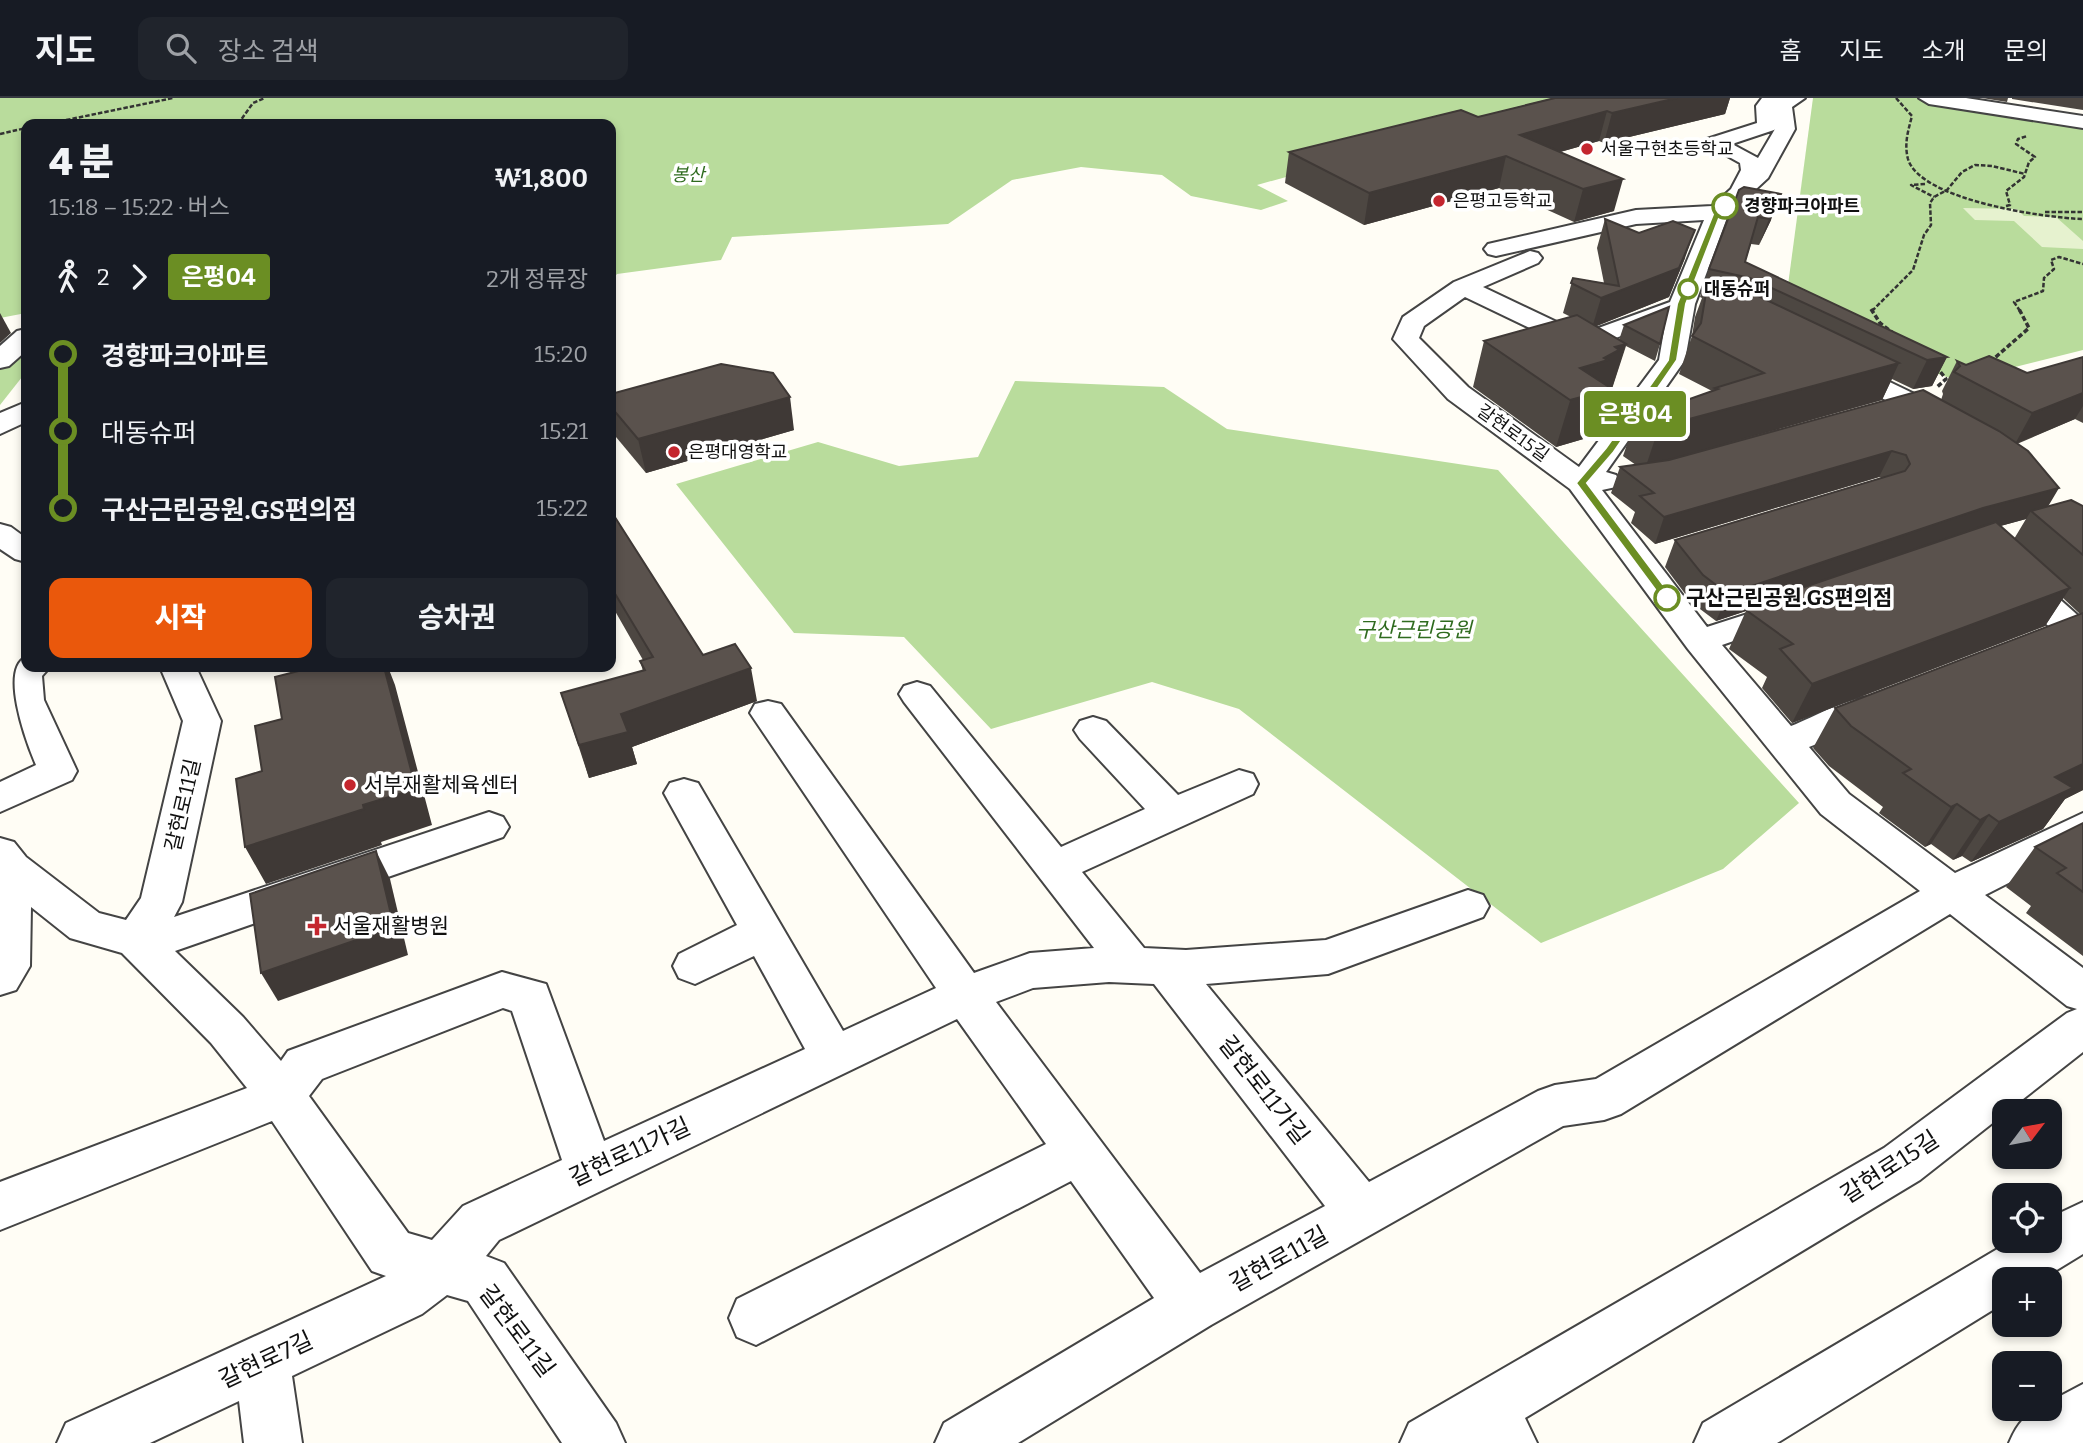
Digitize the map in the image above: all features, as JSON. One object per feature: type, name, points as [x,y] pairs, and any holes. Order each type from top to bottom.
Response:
[{"type":"street","points":[[1581,483],[1609,450],[1672,360],[1730,202],[1752,170],[1749,160],[1714,144],[1767,126],[1766,106],[1772,98]]},
{"type":"street","points":[[1479,253],[1636,217],[1730,202],[1757,178],[1785,129],[1782,104],[1795,98]]},
{"type":"street","points":[[1929,98],[2083,122]]},
{"type":"street","points":[[1463,287],[1530,258]]},
{"type":"street","points":[[1463,287],[1583,344]]},
{"type":"street","name":"갈현로15길","points":[[1463,287],[1412,322],[1406,339],[1459,379],[1581,483],[1652,557],[1700,641],[1835,804],[2083,993]]},
{"type":"street","points":[[1534,358],[1694,306]]},
{"type":"street","points":[[0,360],[21,324]]},
{"type":"street","points":[[1821,357],[1930,393],[1967,432]]},
{"type":"street","points":[[1876,414],[1930,393]]},
{"type":"street","points":[[0,425],[21,413]]},
{"type":"street","points":[[1581,483],[1634,479]]},
{"type":"street","points":[[0,534],[21,549]]},
{"type":"street","points":[[1989,553],[2078,635]]},
{"type":"street","points":[[1700,641],[1815,602]]},
{"type":"street","points":[[2035,645],[2078,635]]},
{"type":"street","points":[[0,798],[58,771],[26,700],[24,672]]},
{"type":"street","name":"갈현로11길","points":[[136,940],[161,902],[202,721],[180,672]]},
{"type":"street","points":[[1782,743],[1909,694]]},
{"type":"street","name":"갈현로11가길","points":[[916,695],[1054,867],[1149,966],[1362,1213]]},
{"type":"street","points":[[768,713],[965,995],[1192,1306]]},
{"type":"street","points":[[1093,730],[1173,814]]},
{"type":"street","points":[[1054,867],[1239,784]]},
{"type":"street","points":[[684,793],[833,1056]]},
{"type":"street","points":[[136,940],[186,933],[489,828]]},
{"type":"street","points":[[1952,893],[2083,828]]},
{"type":"street","points":[[0,977],[8,966],[6,860]]},
{"type":"street","name":"갈현로11길","points":[[6,860],[85,926],[136,940],[227,1030],[282,1096],[391,1253],[485,1281],[596,1443]]},
{"type":"street","name":"갈현로11길","points":[[964,1443],[1192,1306],[1556,1106],[1604,1099],[1952,893]]},
{"type":"street","name":"갈현로11가길","points":[[441,1268],[481,1223],[965,995],[1030,971],[1328,957],[1468,906]]},
{"type":"street","points":[[695,967],[762,932]]},
{"type":"street","points":[[0,1206],[282,1096],[305,1065],[502,990],[530,997],[590,1170]]},
{"type":"street","name":"갈현로15길","points":[[1496,1427],[1686,1291],[1902,1164],[2083,1026]]},
{"type":"street","points":[[756,1318],[1079,1152]]},
{"type":"street","points":[[1723,1443],[2083,1226]]},
{"type":"street","name":"갈현로7길","points":[[86,1443],[403,1296],[441,1268]]},
{"type":"street","points":[[262,1362],[273,1443]]},
{"type":"street","points":[[2038,1443],[2083,1413]]},
{"type":"street","points":[[1429,1443],[1496,1427]]},
{"type":"path","points":[[71,119],[173,98]]},
{"type":"path","points":[[242,119],[253,103],[265,98]]},
{"type":"path","points":[[1896,98],[1912,116],[1904,135],[1906,157],[1926,184],[1945,193],[2001,207],[2083,219]]},
{"type":"path","points":[[0,134],[21,129]]},
{"type":"path","points":[[2001,207],[2010,205],[2006,191],[2025,174],[2029,162],[2035,157],[2017,144],[2018,139],[2029,135]]},
{"type":"path","points":[[1899,339],[1880,323],[1871,309],[1915,266],[1923,233],[1931,225],[1930,203],[1934,197],[1945,193],[1970,166],[2001,167],[2025,174]]},
{"type":"path","points":[[1926,184],[1911,185],[1934,197]]},
{"type":"path","points":[[2034,212],[2083,212]]},
{"type":"path","points":[[1983,369],[2029,328],[2028,321],[2014,302],[2043,291],[2042,280],[2047,273],[2054,270],[2051,260],[2059,257],[2083,264]]},
{"type":"path","points":[[1930,393],[1946,379],[1934,363]]},
{"type":"green space","name":"봉산","points":[[0,98],[1570,98],[1257,185],[1288,201],[1261,210],[1191,196],[1162,175],[1081,167],[1012,180],[948,224],[732,237],[721,260],[616,275],[616,119],[21,119],[21,314],[0,318]]},
{"type":"green space","points":[[1813,98],[1929,98],[2083,122],[2083,350],[1959,381],[1932,372],[1786,300]]},
{"type":"green space","points":[[1963,208],[2017,209],[2024,216],[2056,217],[2083,241],[2083,249],[2042,247],[2014,221],[1975,220]]},
{"type":"green space","points":[[21,348],[21,378],[0,405],[0,367]]},
{"type":"green space","name":"구산근린공원","points":[[1015,381],[1164,387],[1227,429],[1498,470],[1799,803],[1723,869],[1541,943],[1239,709],[1152,682],[991,729],[904,637],[794,633],[676,484],[818,442],[899,466],[978,457]]},
{"type":"building","points":[[1555,98],[1677,98],[1612,113],[1607,111],[1520,135],[1623,179],[1583,189],[1506,156],[1369,193],[1289,152],[1461,110],[1478,117]]},
{"type":"building","points":[[1744,187],[1781,194],[1769,219],[1758,217],[1745,262],[1947,357],[1927,360],[1750,278],[1709,269],[1739,190]]},
{"type":"building","points":[[1605,219],[1639,233],[1673,221],[1695,230],[1679,268],[1601,298],[1571,283],[1573,278],[1619,286]]},
{"type":"building","points":[[1708,281],[1735,285],[1899,363],[1653,428],[1636,418],[1718,389],[1715,388],[1764,373],[1692,336],[1701,323]]},
{"type":"building","points":[[1669,307],[1660,344],[1624,325]]},
{"type":"building","points":[[1577,315],[1626,344],[1615,347],[1619,350],[1604,358],[1608,360],[1580,368],[1612,389],[1570,400],[1484,341]]},
{"type":"building","points":[[1989,356],[2027,373],[2083,357],[2083,393],[2032,413],[1954,372],[1960,366],[1957,361],[1966,365]]},
{"type":"building","points":[[721,364],[773,373],[790,397],[638,439],[616,413],[616,393]]},
{"type":"building","points":[[1923,390],[1999,431],[2028,451],[2059,488],[1983,508],[1728,594],[1703,575],[1675,540],[1905,471],[1910,464],[1906,455],[1892,451],[1664,517],[1640,496],[1654,493],[1620,467],[1669,460]]},
{"type":"building","points":[[2071,500],[2083,506],[2083,555],[2031,511]]},
{"type":"building","points":[[616,519],[703,655],[735,644],[751,668],[621,714],[628,732],[579,745],[561,693],[645,670],[640,661],[653,657],[616,595]]},
{"type":"building","points":[[1996,522],[2070,588],[1812,684],[1780,649],[1793,644],[1746,610],[1763,604],[1760,602]]},
{"type":"building","points":[[2083,613],[2083,764],[2055,777],[2073,788],[1999,822],[1989,815],[1980,820],[1957,804],[1951,807],[1903,773],[1911,769],[1851,726],[1835,708]]},
{"type":"building","name":"서부재활체육센터","points":[[294,672],[385,672],[416,789],[363,805],[364,809],[245,847],[236,779],[262,771],[255,726],[282,719],[275,677]]},
{"type":"building","points":[[2083,823],[2083,892],[2057,873],[2066,868],[2035,847]]},
{"type":"building","points":[[376,851],[394,927],[261,973],[250,894]]},
{"type":"bus line","name":"은평04","points":[[1667,598],[1581,483],[1609,450],[1672,360],[1682,304],[1718,212],[1725,206]]},
{"type":"place","name":"서울구현초등학교","points":[[1587,149]]},
{"type":"place","name":"은평고등학교","points":[[1439,201]]},
{"type":"place","name":"경향파크아파트","points":[[1725,206]]},
{"type":"place","name":"대동슈퍼","points":[[1688,289]]},
{"type":"place","name":"은평대영학교","points":[[674,452]]},
{"type":"place","name":"구산근린공원.GS편의점","points":[[1667,598]]},
{"type":"place","name":"서부재활체육센터","points":[[350,785]]},
{"type":"place","name":"서울재활병원","points":[[317,926]]}]
